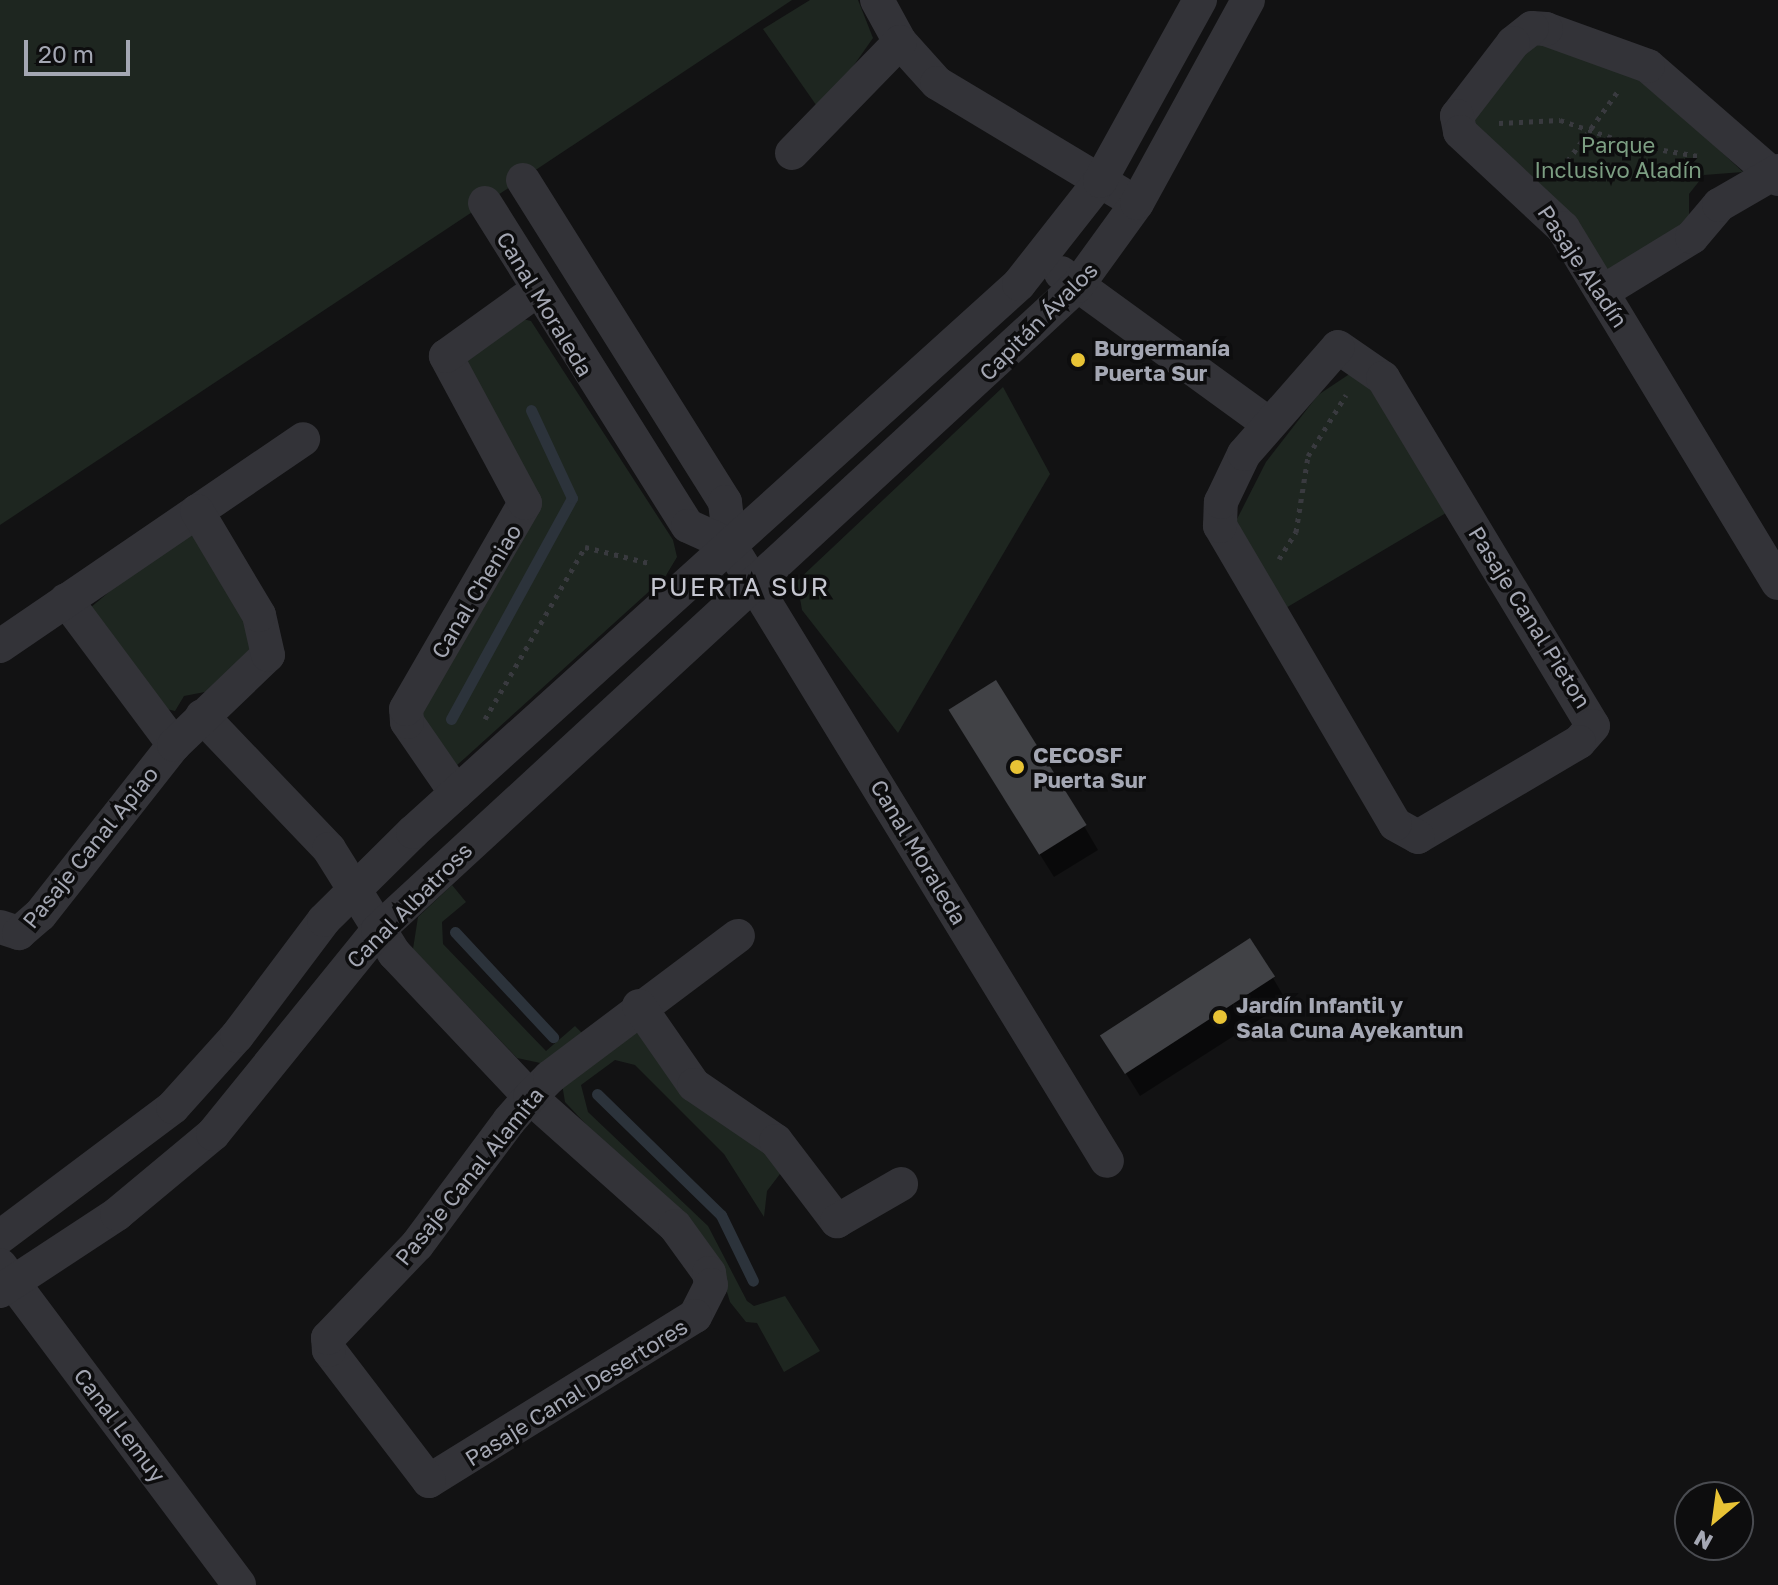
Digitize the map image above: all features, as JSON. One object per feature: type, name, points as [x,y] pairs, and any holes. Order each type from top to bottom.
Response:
[{"type":"street","points":[[877,0],[900,42],[937,83],[1137,203]]},
{"type":"street","name":"Capitán Ávalos","points":[[730,545],[977,325],[1041,259],[1100,181],[1200,0]]},
{"type":"street","name":"Capitán Ávalos","points":[[755,585],[1077,286],[1137,203],[1248,0]]},
{"type":"street","points":[[1460,132],[1461,105],[1532,28],[1639,61],[1776,175],[1719,205],[1692,237],[1604,291]]},
{"type":"street","points":[[792,153],[900,42]]},
{"type":"street","name":"Pasaje Aladín","points":[[1460,132],[1541,202],[1604,291],[1778,583]]},
{"type":"street","name":"Canal Moraleda","points":[[523,180],[725,502],[730,545],[1107,1161]]},
{"type":"street","name":"Canal Moraleda","points":[[485,203],[536,291],[688,526],[730,545]]},
{"type":"street","points":[[1041,259],[1266,422]]},
{"type":"street","name":"Canal Cheniao","points":[[456,793],[407,722],[406,709],[525,503],[446,356],[536,291]]},
{"type":"street","name":"Pasaje Canal Pieton","points":[[1338,347],[1366,362],[1391,391],[1593,726],[1579,742],[1432,833],[1404,832],[1247,578],[1219,515],[1230,480],[1266,422],[1338,347]]},
{"type":"street","points":[[0,646],[303,439]]},
{"type":"street","name":"Pasaje Canal Apiao","points":[[0,927],[19,933],[40,915],[174,745],[264,660],[269,641],[197,511]]},
{"type":"street","points":[[0,1237],[104,1164],[192,1087],[355,889],[456,793],[730,545]]},
{"type":"street","name":"Canal Albatross","points":[[4,1280],[117,1214],[213,1134],[378,930],[755,585]]},
{"type":"street","name":"Pasaje Canal Apiao","points":[[66,600],[174,745]]},
{"type":"street","points":[[202,716],[329,849],[378,930],[530,1097]]},
{"type":"street","name":"Pasaje Canal Alamita","points":[[326,1343],[417,1245],[530,1097],[639,1006],[738,936]]},
{"type":"street","points":[[639,1006],[694,1085],[776,1141],[837,1221],[901,1184]]},
{"type":"street","name":"Pasaje Canal Desertores","points":[[326,1343],[429,1481],[695,1316],[711,1285],[675,1226],[530,1097]]},
{"type":"street","name":"Canal Lemuy","points":[[4,1280],[239,1585]]},
{"type":"path","points":[[1541,202],[1639,61]]},
{"type":"path","points":[[1460,132],[1547,118],[1592,129],[1634,145],[1713,159]]},
{"type":"path","points":[[1247,578],[1287,549],[1308,456],[1366,362]]},
{"type":"path","points":[[478,730],[585,547],[649,563]]},
{"type":"green space","points":[[0,0],[792,0],[0,525]]},
{"type":"green space","points":[[810,0],[858,0],[873,38],[821,112],[763,29]]},
{"type":"green space","name":"Parque Inclusivo Aladín","points":[[1552,43],[1634,71],[1743,172],[1704,175],[1689,194],[1689,221],[1610,272],[1480,142],[1471,112],[1531,45]]},
{"type":"green space","points":[[523,319],[531,321],[673,540],[677,557],[665,577],[455,767],[415,709],[527,523],[459,361]]},
{"type":"green space","points":[[1357,369],[1451,510],[1279,612],[1235,523],[1266,462],[1318,395]]},
{"type":"green space","points":[[1003,387],[1050,474],[898,733],[802,610],[797,581]]},
{"type":"green space","points":[[178,534],[196,534],[257,642],[210,691],[184,696],[175,711],[162,708],[90,608]]},
{"type":"green space","points":[[452,885],[466,902],[442,922],[443,944],[546,1051],[575,1026],[582,1033],[545,1064],[517,1058],[413,949],[418,917]]},
{"type":"green space","points":[[632,1028],[783,1170],[767,1191],[764,1217],[724,1154],[635,1065],[615,1060],[581,1085],[588,1112],[708,1226],[747,1301],[754,1306],[785,1296],[820,1351],[784,1372],[757,1323],[746,1322],[730,1302],[719,1266],[565,1102],[562,1084]]},
{"type":"building","name":"CECOSF Puerta Sur","points":[[996,680],[1087,825],[1039,855],[949,710]]},
{"type":"building","points":[[1250,938],[1275,977],[1125,1074],[1100,1035]]},
{"type":"waterway","points":[[451,719],[572,498],[531,410]]},
{"type":"waterway","points":[[455,932],[553,1037]]},
{"type":"waterway","points":[[597,1094],[721,1215],[753,1281]]},
{"type":"place","name":"Burgermanía Puerta Sur","points":[[1078,360]]},
{"type":"place","name":"CECOSF Puerta Sur","points":[[1017,767]]},
{"type":"place","name":"Jardín Infantil y Sala Cuna Ayekantun","points":[[1220,1017]]},
{"type":"district","name":"PUERTA SUR","points":[[740,587]]}]
